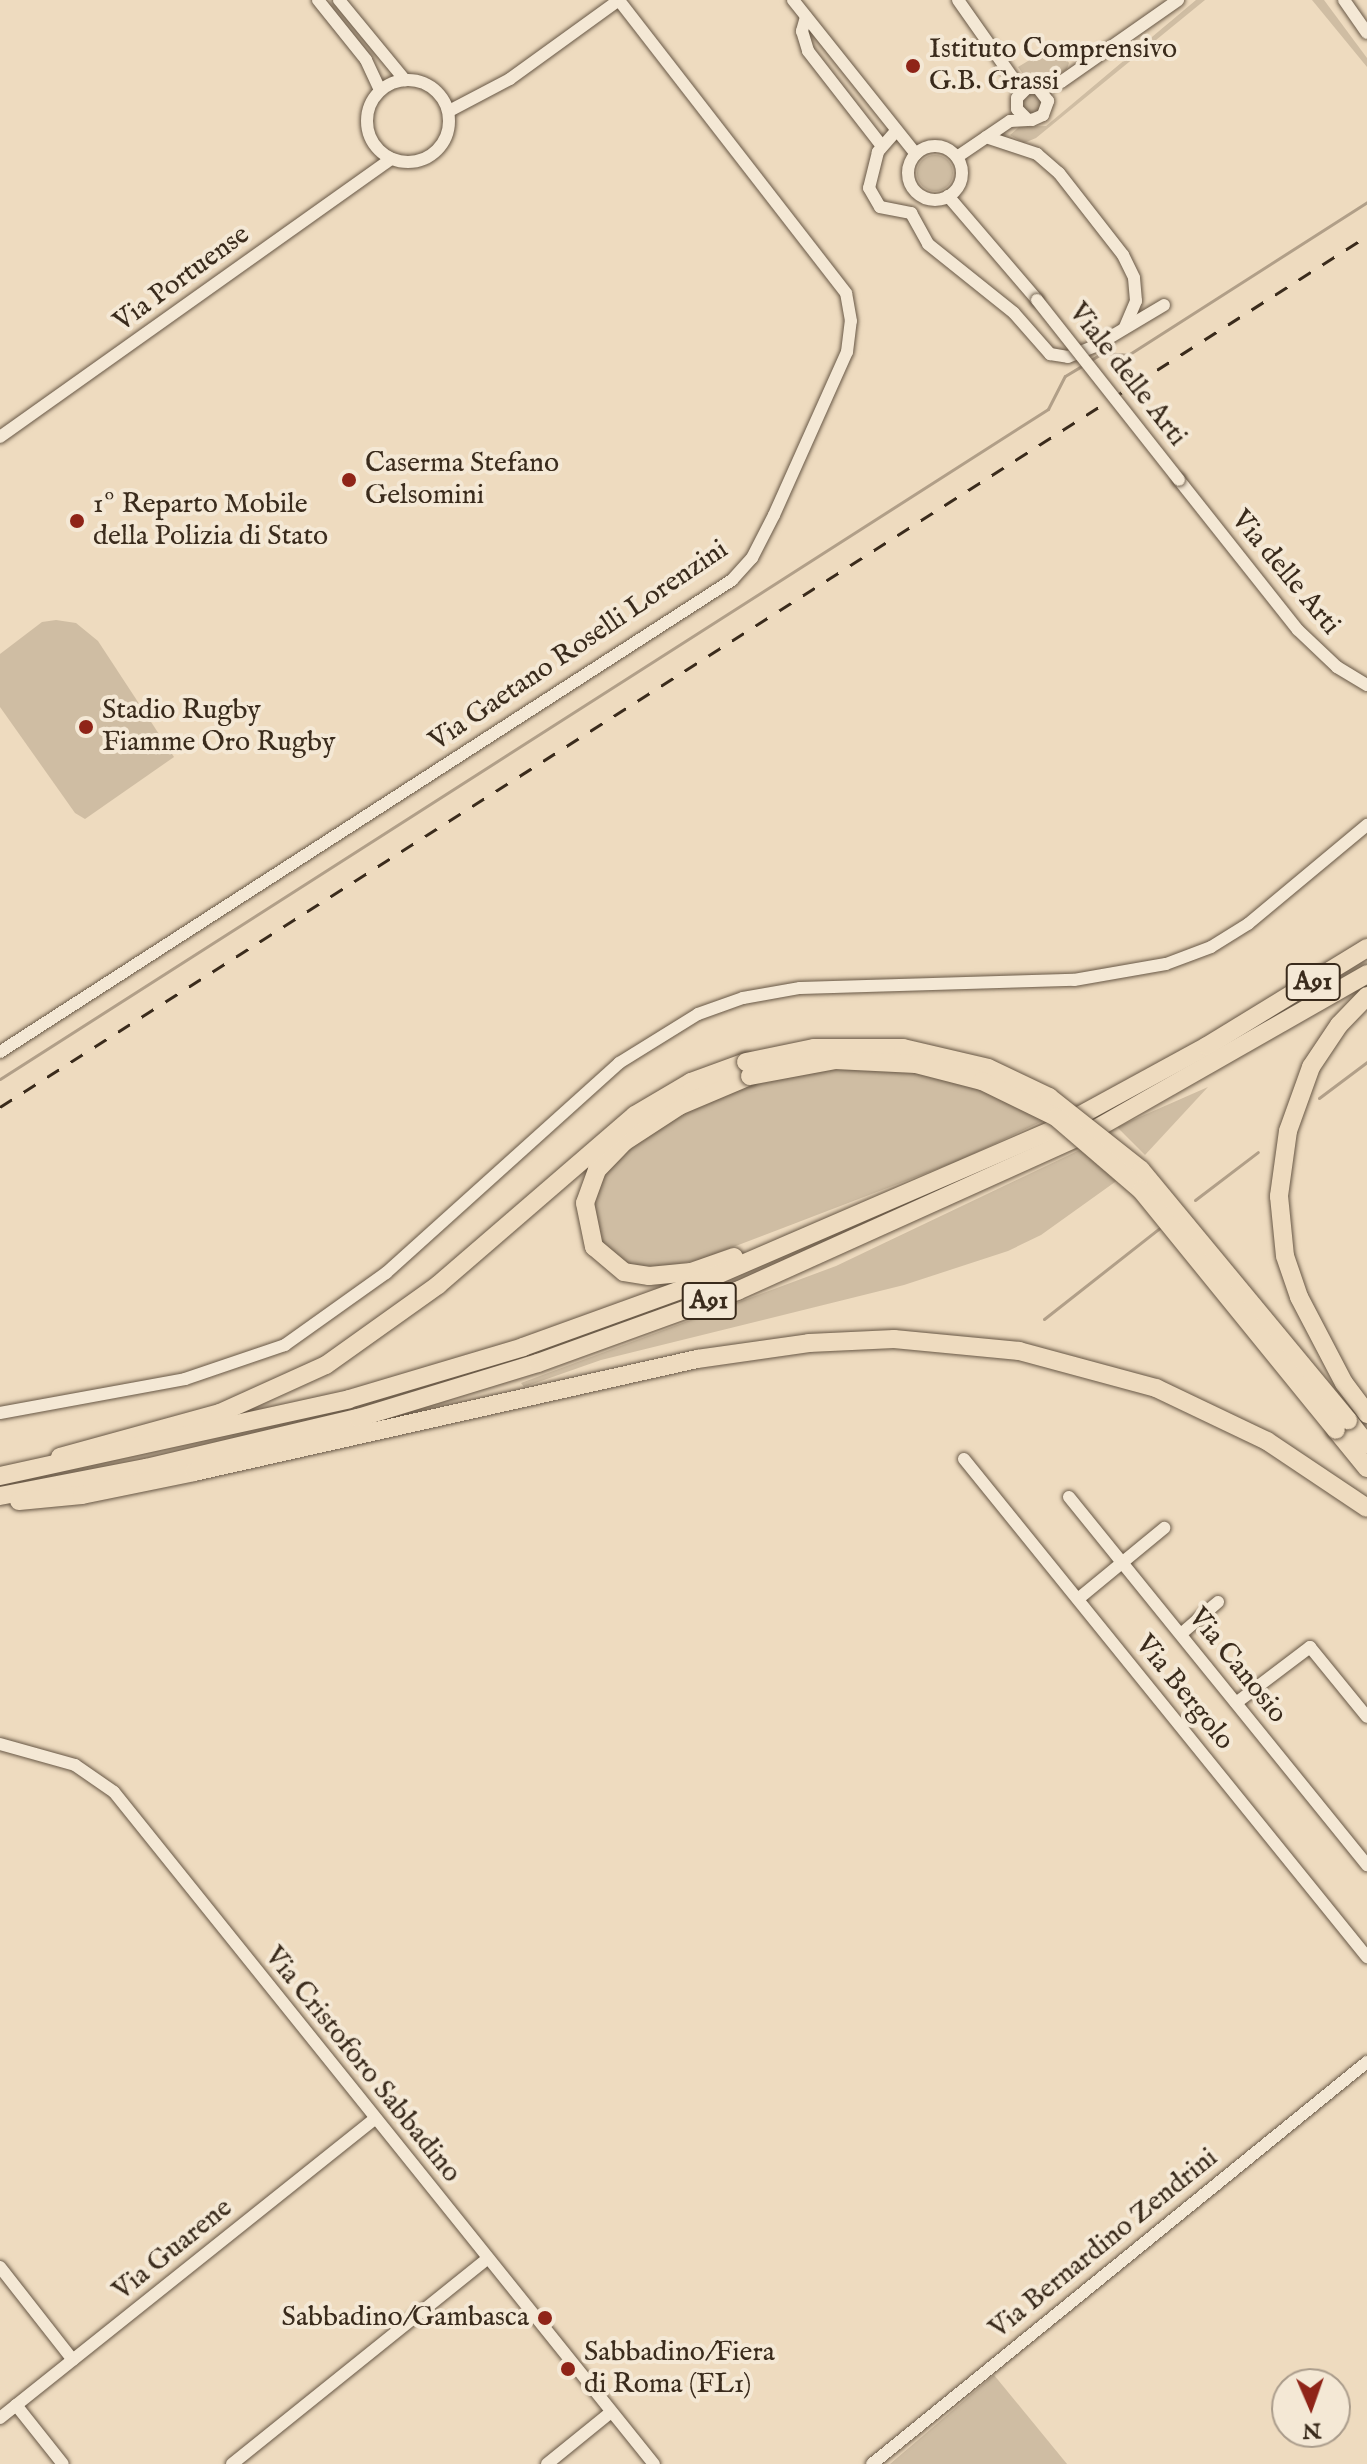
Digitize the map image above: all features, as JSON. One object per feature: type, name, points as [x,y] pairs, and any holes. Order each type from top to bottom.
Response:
[{"type":"highway","name":"A91","points":[[0,1476],[246,1425],[439,1373],[575,1329],[768,1256],[1053,1130],[1207,1046],[1367,948]]},
{"type":"highway","name":"A91","points":[[0,1499],[358,1418],[541,1362],[710,1301],[1038,1159],[1267,1036],[1367,974]]},
{"type":"highway","points":[[1367,996],[1339,1025],[1311,1067],[1288,1131],[1279,1196],[1281,1237],[1294,1285],[1322,1345],[1367,1414]]},
{"type":"highway","points":[[45,1469],[77,1450],[220,1413],[326,1365],[438,1285],[635,1115],[691,1082],[748,1069],[835,1060],[904,1062],[982,1081],[1056,1117],[1141,1190],[1342,1425],[1367,1468]]},
{"type":"highway","points":[[748,1069],[679,1106],[616,1150],[589,1186],[585,1221],[598,1255],[640,1276],[691,1272],[736,1256],[768,1256]]},
{"type":"highway","points":[[0,1499],[96,1493],[697,1359],[809,1343],[894,1339],[1019,1351],[1156,1388],[1267,1441],[1367,1508]]},
{"type":"highway","points":[[1342,1425],[1367,1444]]},
{"type":"street","points":[[318,0],[366,60],[380,90]]},
{"type":"street","points":[[339,0],[405,80]]},
{"type":"street","points":[[449,111],[510,79],[619,0]]},
{"type":"street","name":"Via Gaetano Roselli Lorenzini","points":[[0,1052],[732,580],[752,558],[844,361],[851,328],[848,298],[834,271],[619,0]]},
{"type":"street","points":[[793,0],[916,154]]},
{"type":"street","points":[[958,0],[1022,91]]},
{"type":"street","points":[[1022,91],[1061,82],[1178,0]]},
{"type":"street","points":[[1344,0],[1367,33]]},
{"type":"street","points":[[806,17],[802,31],[808,51],[882,146]]},
{"type":"street","points":[[405,80],[427,84],[449,111],[447,137],[430,157],[404,163],[391,159],[371,141],[367,114],[380,90],[405,80]]},
{"type":"street","points":[[1002,125],[1043,115],[1061,82]]},
{"type":"street","points":[[1038,88],[1048,101]]},
{"type":"street","points":[[957,157],[1002,125],[1022,91]]},
{"type":"street","points":[[1016,104],[1026,118]]},
{"type":"street","points":[[896,131],[882,146],[869,174],[872,200],[888,211],[911,213]]},
{"type":"street","points":[[986,137],[1040,151],[1123,255],[1134,278],[1135,312],[1120,332]]},
{"type":"street","points":[[916,154],[938,146],[957,157],[962,174],[948,196],[922,196]]},
{"type":"street","points":[[916,154],[909,176],[922,196]]},
{"type":"street","name":"Via Portuense","points":[[0,437],[391,159]]},
{"type":"street","points":[[911,213],[922,196]]},
{"type":"street","name":"Viale delle Arti","points":[[948,196],[1037,300],[1179,480]]},
{"type":"street","points":[[911,213],[928,244],[1014,313],[1050,354],[1068,357],[1120,332],[1164,305]]},
{"type":"street","name":"Via delle Arti","points":[[1179,480],[1298,630],[1337,667],[1367,685]]},
{"type":"street","points":[[0,1413],[195,1376],[285,1345],[386,1273],[625,1059],[698,1014],[743,998],[800,988],[1074,980],[1166,964],[1211,947],[1248,924],[1367,825]]},
{"type":"street","name":"Via Bergolo","points":[[964,1459],[1367,1957]]},
{"type":"street","name":"Via Canosio","points":[[1069,1497],[1367,1865]]},
{"type":"street","points":[[1078,1599],[1164,1528]]},
{"type":"street","points":[[1181,1634],[1218,1602]]},
{"type":"street","points":[[1236,1703],[1310,1647],[1367,1717]]},
{"type":"street","name":"Via Cristoforo Sabbadino","points":[[0,1744],[61,1760],[109,1787],[654,2464]]},
{"type":"street","name":"Via Bernardino Zendrini","points":[[872,2464],[1367,2062]]},
{"type":"street","name":"Via Guarene","points":[[0,2418],[375,2119]]},
{"type":"street","points":[[232,2464],[487,2259]]},
{"type":"street","points":[[0,2267],[73,2360]]},
{"type":"street","points":[[16,2405],[63,2464]]},
{"type":"street","points":[[547,2464],[611,2412]]},
{"type":"shaded area","points":[[1196,0],[1205,0],[1036,138],[1024,143],[1010,135],[1019,127],[1046,126]]},
{"type":"shaded area","points":[[1312,0],[1324,0],[1367,58],[1367,67]]},
{"type":"shaded area","points":[[1056,44],[1069,63],[1067,69],[1050,81],[1025,77],[1018,67]]},
{"type":"shaded area","points":[[1032,94],[1039,97],[1042,104],[1039,111],[1032,114],[1025,111],[1022,104],[1025,97]]},
{"type":"shaded area","points":[[935,155],[948,160],[953,173],[948,186],[935,191],[922,186],[917,173],[922,160]]},
{"type":"shaded area","name":"Stadio Rugby Fiamme Oro Rugby","points":[[56,620],[76,623],[98,641],[174,757],[85,819],[75,813],[0,707],[0,654],[42,622]]},
{"type":"shaded area","points":[[842,1064],[950,1076],[1049,1118],[958,1161],[699,1260],[650,1269],[622,1263],[596,1238],[591,1204],[599,1181],[645,1132],[731,1088]]},
{"type":"shaded area","points":[[1208,1087],[1145,1155],[1117,1127]]},
{"type":"shaded area","points":[[1086,1147],[1122,1177],[1041,1235],[1008,1251],[904,1285],[601,1360],[524,1387],[521,1383],[836,1266]]},
{"type":"shaded area","points":[[994,2375],[1067,2464],[890,2464]]},
{"type":"waterway","points":[[1091,360],[1102,353],[1128,355],[1367,202]]},
{"type":"waterway","points":[[0,1079],[1048,409],[1065,376],[1085,364]]},
{"type":"waterway","points":[[1319,1098],[1367,1062]]},
{"type":"waterway","points":[[1195,1200],[1258,1152]]},
{"type":"waterway","points":[[1044,1319],[1161,1227]]},
{"type":"railway","points":[[0,1107],[1367,236]]},
{"type":"place","name":"Istituto Comprensivo G.B. Grassi","points":[[913,66]]},
{"type":"place","name":"Caserma Stefano Gelsomini","points":[[349,480]]},
{"type":"place","name":"1º Reparto Mobile della Polizia di Stato","points":[[77,521]]},
{"type":"place","name":"Stadio Rugby Fiamme Oro Rugby","points":[[86,727]]},
{"type":"place","name":"Sabbadino/Gambasca","points":[[545,2318]]},
{"type":"place","name":"Sabbadino/Fiera di Roma (FL1)","points":[[568,2369]]}]
